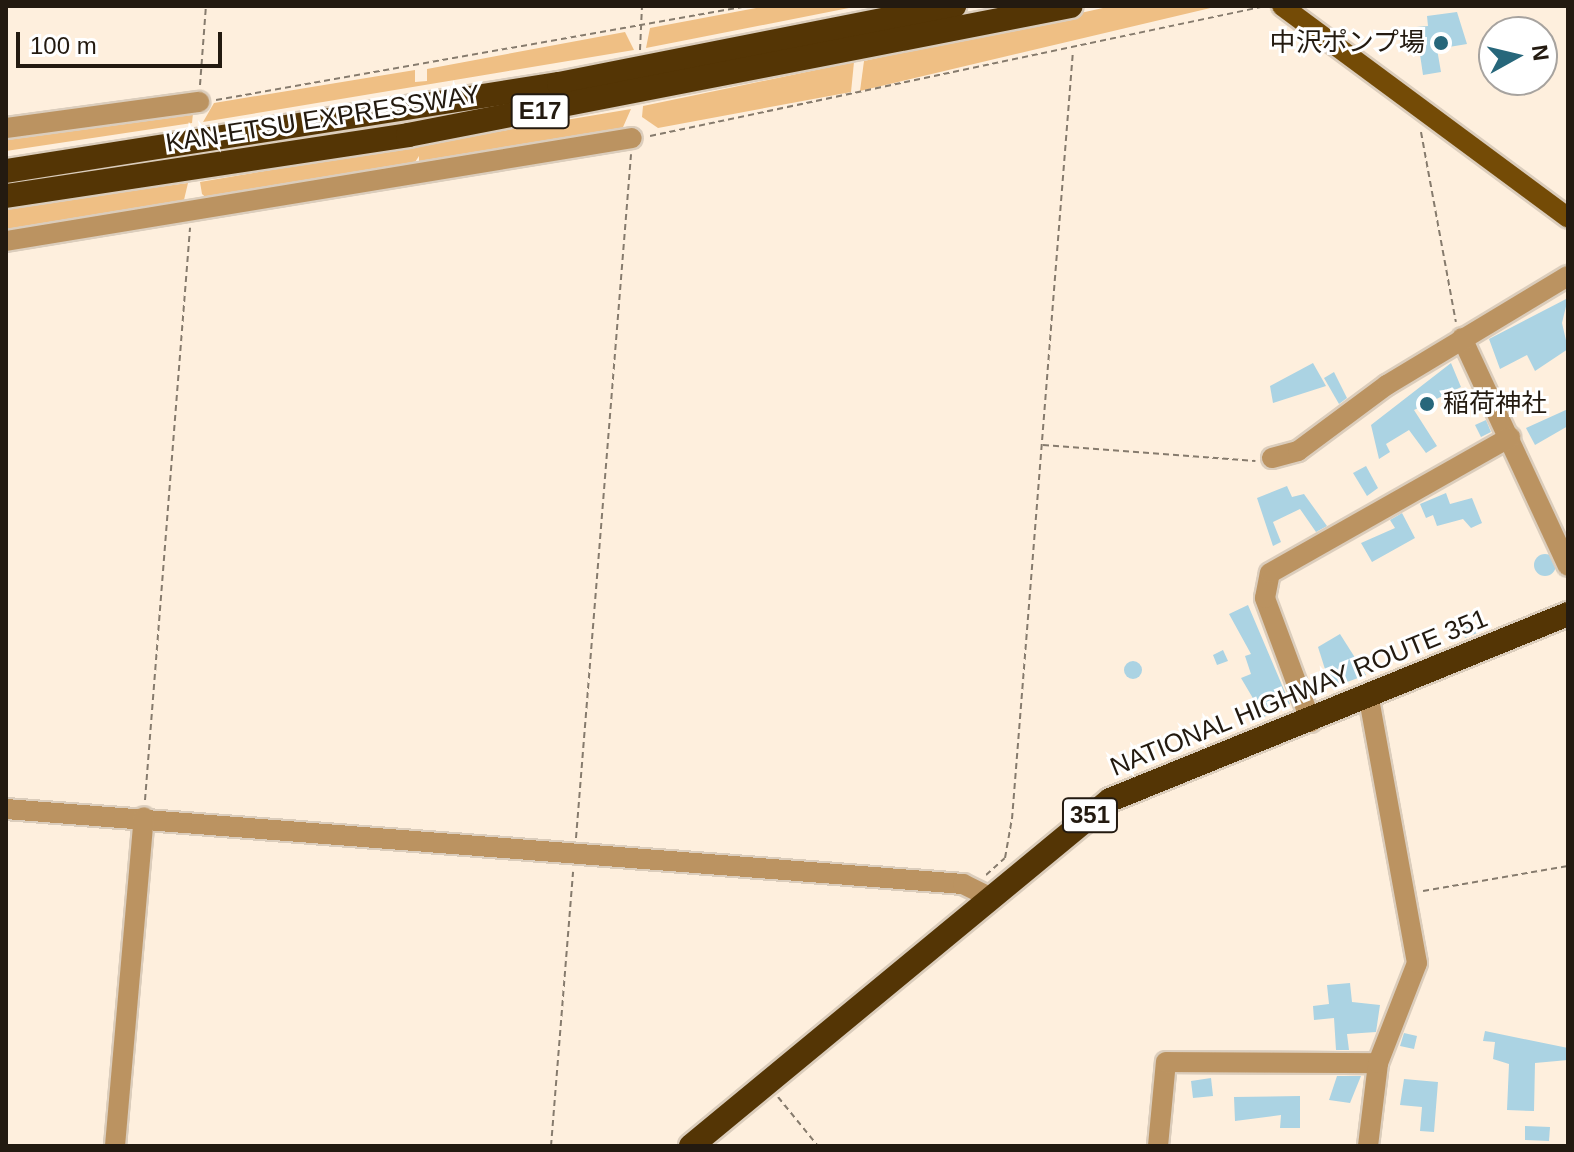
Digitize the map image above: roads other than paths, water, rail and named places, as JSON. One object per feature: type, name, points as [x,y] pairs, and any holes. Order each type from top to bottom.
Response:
[{"type":"highway","name":"KAN-ETSU EXPRESSWAY","points":[[6,171],[559,84],[954,6]]},
{"type":"highway","name":"KAN-ETSU EXPRESSWAY","points":[[6,196],[408,135],[1071,6]]},
{"type":"highway","name":"NATIONAL HIGHWAY ROUTE 351","points":[[691,1146],[767,1084],[982,892],[1126,792],[1311,722],[1568,614]]},
{"type":"main road","points":[[1282,6],[1568,218]]},
{"type":"street","points":[[6,128],[199,102]]},
{"type":"street","points":[[6,241],[191,213],[632,138]]},
{"type":"street","points":[[1272,458],[1298,451],[1462,338],[1568,276]]},
{"type":"street","points":[[1462,338],[1568,566]]},
{"type":"street","points":[[1311,722],[1265,598],[1270,573],[1510,437]]},
{"type":"street","points":[[1368,1146],[1378,1063],[1417,963],[1407,894],[1369,698]]},
{"type":"street","points":[[6,809],[144,817],[574,852],[982,892]]},
{"type":"street","points":[[115,1146],[144,817]]},
{"type":"street","points":[[1158,1146],[1166,1062],[1378,1063]]},
{"type":"place","name":"中沢ポンプ場","points":[[1441,43]]},
{"type":"place","name":"稲荷神社","points":[[1427,404]]}]
